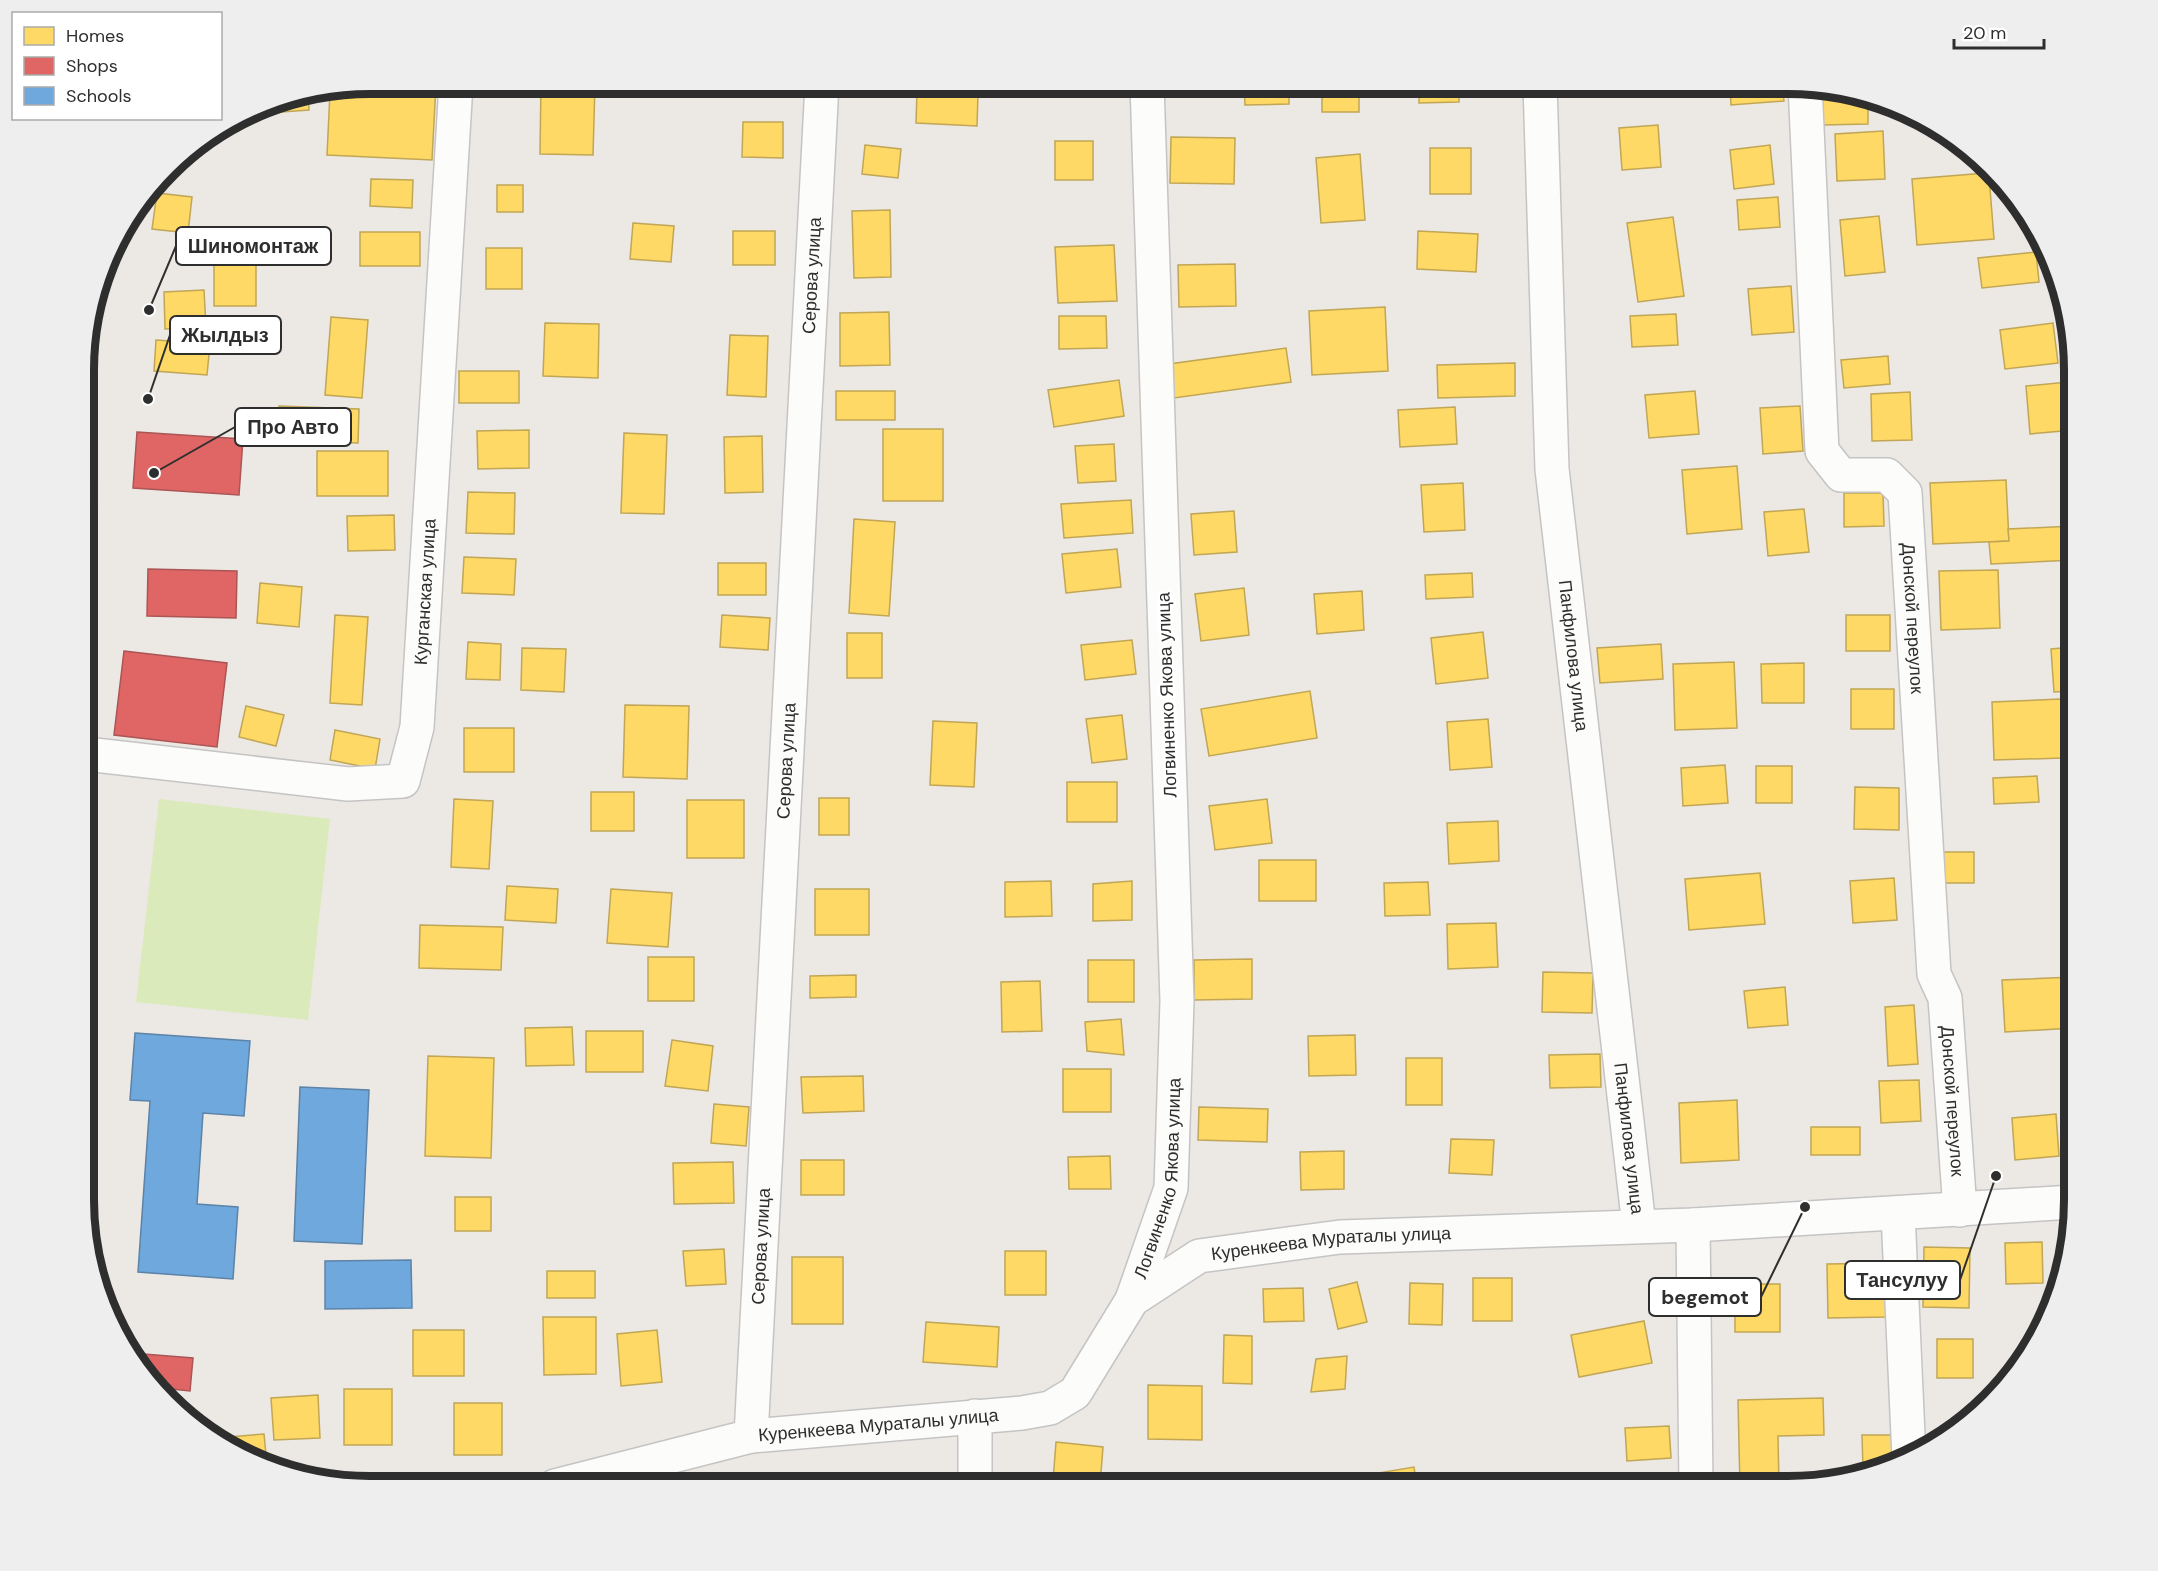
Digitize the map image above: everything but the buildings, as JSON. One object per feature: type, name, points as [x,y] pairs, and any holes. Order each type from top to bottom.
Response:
[{"type":"street","name":"Курганская улица","points":[[94,755],[348,784],[403,781],[417,727],[455,94]]},
{"type":"street","name":"Серова улица","points":[[751,1436],[821,94]]},
{"type":"street","name":"Логвиненко Якова улица","points":[[1132,1300],[1171,1188],[1177,1001],[1147,94]]},
{"type":"street","name":"Панфилова улица","points":[[1540,94],[1552,469],[1639,1226]]},
{"type":"street","name":"Донской переулок","points":[[1805,95],[1822,451],[1841,475],[1887,475],[1905,493],[1934,975],[1945,998],[1960,1210]]},
{"type":"street","name":"Куренкеева Мураталы улица","points":[[594,1476],[751,1436],[1022,1413],[1050,1408],[1075,1393],[1132,1300],[1199,1256],[1340,1237],[1694,1225],[2064,1203]]},
{"type":"street","points":[[1898,1213],[1909,1448]]},
{"type":"street","points":[[1694,1225],[1696,1476]]},
{"type":"street","points":[[975,1416],[975,1476]]},
{"type":"green space","points":[[159,799],[330,819],[308,1020],[136,1002]]},
{"type":"place","name":"Шиномонтаж","points":[[149,310]]},
{"type":"place","name":"Жылдыз","points":[[148,399]]},
{"type":"place","name":"Про Авто","points":[[154,473]]},
{"type":"place","name":"Тансулуу","points":[[1996,1176]]},
{"type":"place","name":"begemot","points":[[1805,1207]]}]
